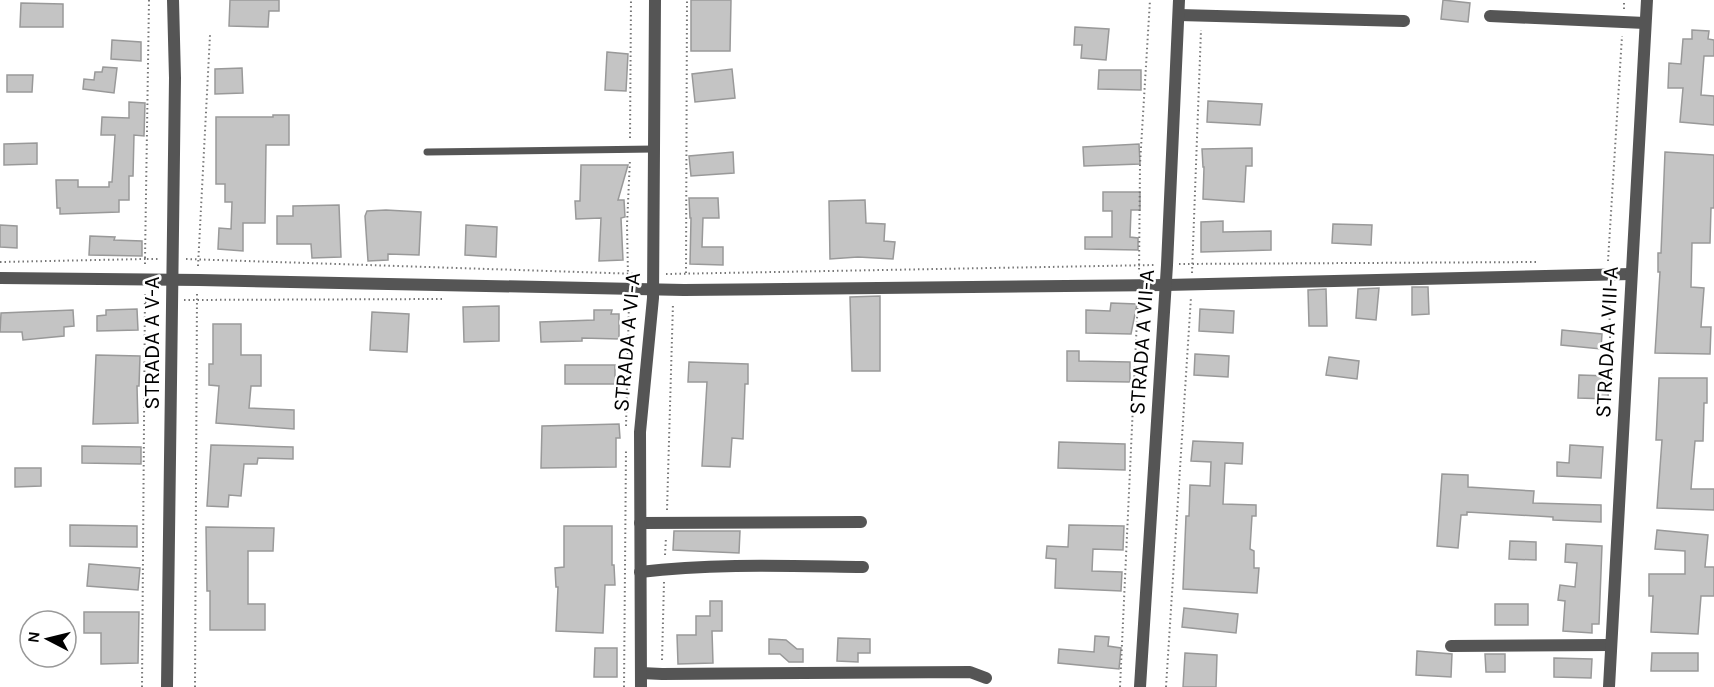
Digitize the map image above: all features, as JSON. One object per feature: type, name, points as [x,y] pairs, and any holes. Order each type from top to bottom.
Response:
[{"type":"street","name":"STRADA A V-A","points":[[167,687],[175,78],[173,0]]},
{"type":"street","name":"STRADA A VI-A","points":[[641,687],[640,432],[654,274],[656,0]]},
{"type":"street","name":"STRADA A VII-A","points":[[1140,687],[1166,285],[1179,0]]},
{"type":"street","name":"STRADA A VIII-A","points":[[1609,687],[1647,0]]},
{"type":"street","points":[[1179,15],[1404,21]]},
{"type":"street","points":[[1490,16],[1645,23]]},
{"type":"street","points":[[0,278],[684,290],[1166,285],[1631,274]]},
{"type":"street","points":[[640,523],[861,522]]},
{"type":"street","points":[[640,572],[756,566],[863,567]]},
{"type":"street","points":[[1450,646],[1611,645]]},
{"type":"street","points":[[641,673],[970,672],[986,678]]},
{"type":"lane","points":[[427,152],[654,149]]},
{"type":"path","points":[[142,687],[149,0]]},
{"type":"path","points":[[626,426],[631,0]]},
{"type":"path","points":[[662,674],[674,299],[684,290],[686,274],[687,0]]},
{"type":"path","points":[[1120,687],[1139,265],[1140,164],[1150,0]]},
{"type":"path","points":[[1612,392],[1609,274],[1624,0]]},
{"type":"path","points":[[1166,687],[1193,264],[1202,16]]},
{"type":"path","points":[[195,687],[196,300],[199,280],[198,258],[210,35]]},
{"type":"path","points":[[0,262],[198,258],[628,274],[1167,264],[1549,262]]},
{"type":"path","points":[[624,687],[626,449]]},
{"type":"building","points":[[230,0],[279,0],[279,11],[269,11],[268,27],[229,26]]},
{"type":"building","points":[[691,0],[731,0],[730,51],[691,51]]},
{"type":"building","points":[[1443,0],[1470,3],[1468,22],[1441,19]]},
{"type":"building","points":[[21,3],[63,4],[63,27],[20,27]]},
{"type":"building","points":[[1075,27],[1109,29],[1106,60],[1081,58],[1082,45],[1074,45]]},
{"type":"building","points":[[1692,30],[1709,31],[1708,39],[1714,40],[1714,56],[1704,56],[1701,95],[1714,96],[1714,125],[1680,122],[1683,88],[1668,88],[1669,63],[1681,64],[1683,39],[1692,39]]},
{"type":"building","points":[[112,40],[141,42],[141,61],[111,59]]},
{"type":"building","points":[[607,52],[628,54],[626,91],[605,90]]},
{"type":"building","points":[[103,67],[117,68],[114,93],[83,89],[84,79],[94,80],[95,72],[102,72]]},
{"type":"building","points":[[242,68],[243,93],[215,94],[215,69]]},
{"type":"building","points":[[732,69],[735,98],[695,102],[692,74]]},
{"type":"building","points":[[1099,70],[1141,70],[1141,90],[1098,89]]},
{"type":"building","points":[[7,75],[33,75],[32,92],[7,92]]},
{"type":"building","points":[[1208,101],[1262,104],[1260,125],[1207,122]]},
{"type":"building","points":[[129,102],[145,103],[144,136],[134,135],[133,176],[129,176],[129,200],[119,200],[119,212],[60,214],[60,208],[57,208],[56,180],[78,180],[78,187],[109,187],[109,182],[112,182],[115,135],[101,135],[102,117],[129,118]]},
{"type":"building","points":[[273,115],[289,115],[289,145],[266,145],[265,223],[243,223],[243,251],[218,249],[219,228],[231,229],[232,202],[225,202],[225,184],[216,184],[216,117],[273,117]]},
{"type":"building","points":[[37,143],[37,164],[4,165],[4,144]]},
{"type":"building","points":[[1139,144],[1140,164],[1084,166],[1083,147]]},
{"type":"building","points":[[1252,148],[1252,166],[1246,166],[1244,202],[1203,199],[1202,149]]},
{"type":"building","points":[[733,152],[734,173],[691,176],[689,156]]},
{"type":"building","points":[[1665,152],[1714,155],[1714,208],[1711,208],[1710,243],[1692,243],[1691,287],[1704,288],[1701,327],[1711,327],[1710,354],[1655,353],[1660,272],[1658,272],[1658,253],[1661,253]]},
{"type":"building","points":[[581,165],[628,165],[618,200],[624,200],[625,217],[621,218],[623,260],[599,261],[601,218],[576,219],[575,201],[580,201]]},
{"type":"building","points":[[1103,192],[1140,192],[1140,210],[1131,210],[1130,237],[1138,238],[1138,250],[1085,249],[1085,237],[1112,237],[1112,211],[1103,211]]},
{"type":"building","points":[[689,198],[718,198],[719,218],[703,218],[702,247],[723,247],[723,265],[690,264]]},
{"type":"building","points":[[865,200],[866,223],[885,224],[884,241],[895,242],[893,259],[858,257],[830,259],[829,201]]},
{"type":"building","points":[[339,205],[341,257],[312,258],[311,244],[277,244],[277,216],[293,216],[293,206]]},
{"type":"building","points":[[367,211],[421,212],[419,255],[388,254],[388,260],[368,261],[365,216]]},
{"type":"building","points":[[1223,221],[1223,232],[1271,231],[1271,250],[1201,252],[1201,222]]},
{"type":"building","points":[[1333,224],[1372,225],[1371,245],[1332,243]]},
{"type":"building","points":[[0,225],[17,226],[17,248],[0,247]]},
{"type":"building","points":[[466,225],[497,227],[496,257],[465,255]]},
{"type":"building","points":[[90,236],[142,241],[142,256],[89,255]]},
{"type":"building","points":[[1412,287],[1428,287],[1429,314],[1412,315]]},
{"type":"building","points":[[1379,288],[1376,320],[1356,318],[1358,289]]},
{"type":"building","points":[[1326,289],[1327,326],[1309,326],[1308,290]]},
{"type":"building","points":[[880,296],[880,371],[852,371],[850,297]]},
{"type":"building","points":[[1111,303],[1137,304],[1131,334],[1086,333],[1086,310],[1110,311]]},
{"type":"building","points":[[499,306],[499,341],[464,342],[463,307]]},
{"type":"building","points":[[137,309],[138,330],[97,331],[97,316],[106,315],[106,310]]},
{"type":"building","points":[[1200,309],[1234,311],[1233,333],[1199,331]]},
{"type":"building","points":[[73,310],[74,326],[64,327],[64,336],[23,340],[22,332],[0,332],[1,313]]},
{"type":"building","points":[[594,310],[612,310],[611,314],[619,314],[619,339],[582,338],[582,341],[541,342],[540,322],[594,320]]},
{"type":"building","points":[[372,312],[409,314],[407,352],[370,350]]},
{"type":"building","points":[[213,324],[241,324],[241,355],[261,355],[261,386],[251,386],[249,408],[294,410],[294,429],[216,423],[219,386],[209,385],[209,364],[213,364]]},
{"type":"building","points":[[1562,330],[1602,334],[1601,349],[1561,345]]},
{"type":"building","points":[[1067,351],[1079,351],[1079,361],[1130,362],[1130,382],[1067,381]]},
{"type":"building","points":[[1195,354],[1229,356],[1228,377],[1194,375]]},
{"type":"building","points":[[96,355],[140,356],[139,386],[137,386],[138,423],[93,424]]},
{"type":"building","points":[[1329,357],[1359,361],[1357,379],[1326,375]]},
{"type":"building","points":[[689,362],[748,364],[743,439],[732,438],[730,467],[702,466],[707,382],[688,382]]},
{"type":"building","points":[[565,365],[615,365],[615,384],[565,384]]},
{"type":"building","points":[[1579,375],[1609,376],[1608,399],[1578,398]]},
{"type":"building","points":[[1659,378],[1707,378],[1703,441],[1695,441],[1691,489],[1714,489],[1714,510],[1657,508],[1662,440],[1656,440]]},
{"type":"building","points":[[619,424],[620,438],[616,438],[616,467],[541,468],[542,426]]},
{"type":"building","points":[[1193,441],[1243,443],[1242,464],[1225,463],[1223,504],[1256,505],[1256,516],[1252,516],[1250,549],[1254,551],[1254,568],[1259,568],[1257,593],[1183,589],[1186,516],[1189,516],[1190,485],[1210,486],[1211,462],[1191,461]]},
{"type":"building","points":[[1059,442],[1125,444],[1125,470],[1058,468]]},
{"type":"building","points":[[211,445],[293,447],[293,459],[258,458],[257,464],[244,464],[241,496],[229,495],[228,507],[207,506]]},
{"type":"building","points":[[1570,445],[1603,447],[1601,478],[1557,476],[1557,462],[1569,463]]},
{"type":"building","points":[[82,446],[141,447],[141,464],[82,463]]},
{"type":"building","points":[[15,468],[41,468],[41,486],[15,487]]},
{"type":"building","points":[[1442,474],[1468,475],[1468,487],[1534,491],[1533,503],[1601,505],[1601,522],[1467,512],[1467,515],[1461,515],[1458,548],[1437,546]]},
{"type":"building","points":[[70,525],[137,526],[137,547],[70,546]]},
{"type":"building","points":[[1069,525],[1124,526],[1123,550],[1093,549],[1092,571],[1122,572],[1121,591],[1055,588],[1056,559],[1046,558],[1047,546],[1068,547]]},
{"type":"building","points":[[564,526],[612,526],[612,565],[614,565],[615,585],[605,585],[603,633],[556,631],[558,587],[556,587],[555,568],[564,567]]},
{"type":"building","points":[[206,527],[274,528],[273,551],[248,551],[248,604],[265,604],[265,630],[210,630]]},
{"type":"building","points":[[1657,530],[1708,535],[1705,567],[1714,567],[1714,596],[1701,596],[1698,634],[1651,632],[1653,596],[1649,596],[1649,574],[1685,574],[1685,551],[1655,549]]},
{"type":"building","points":[[674,531],[740,531],[739,553],[673,550]]},
{"type":"building","points":[[1510,541],[1536,542],[1536,560],[1509,559]]},
{"type":"building","points":[[1566,544],[1602,546],[1599,624],[1592,624],[1592,633],[1563,631],[1565,601],[1558,600],[1560,585],[1575,587],[1577,563],[1565,562]]},
{"type":"building","points":[[89,564],[140,568],[138,590],[87,586]]},
{"type":"building","points":[[710,601],[722,601],[722,631],[712,631],[713,663],[678,664],[677,635],[696,635],[696,616],[710,616]]},
{"type":"building","points":[[1495,604],[1528,604],[1528,625],[1495,625]]},
{"type":"building","points":[[1184,608],[1238,614],[1236,633],[1182,627]]},
{"type":"building","points":[[84,612],[139,612],[138,663],[101,664],[101,633],[84,633]]},
{"type":"building","points":[[1095,636],[1109,637],[1108,646],[1121,648],[1119,669],[1058,663],[1059,649],[1094,652]]},
{"type":"building","points":[[838,638],[870,639],[870,653],[858,653],[858,662],[837,661]]},
{"type":"building","points":[[769,639],[786,640],[797,649],[803,649],[803,662],[789,662],[780,654],[769,654]]},
{"type":"building","points":[[595,648],[617,648],[617,677],[594,677]]},
{"type":"building","points":[[1417,651],[1452,654],[1451,677],[1416,675]]},
{"type":"building","points":[[1185,653],[1217,655],[1216,687],[1183,687]]},
{"type":"building","points":[[1652,653],[1698,653],[1698,671],[1651,671]]},
{"type":"building","points":[[1485,654],[1505,654],[1505,672],[1486,672]]},
{"type":"building","points":[[1554,658],[1592,659],[1591,678],[1554,677]]}]
